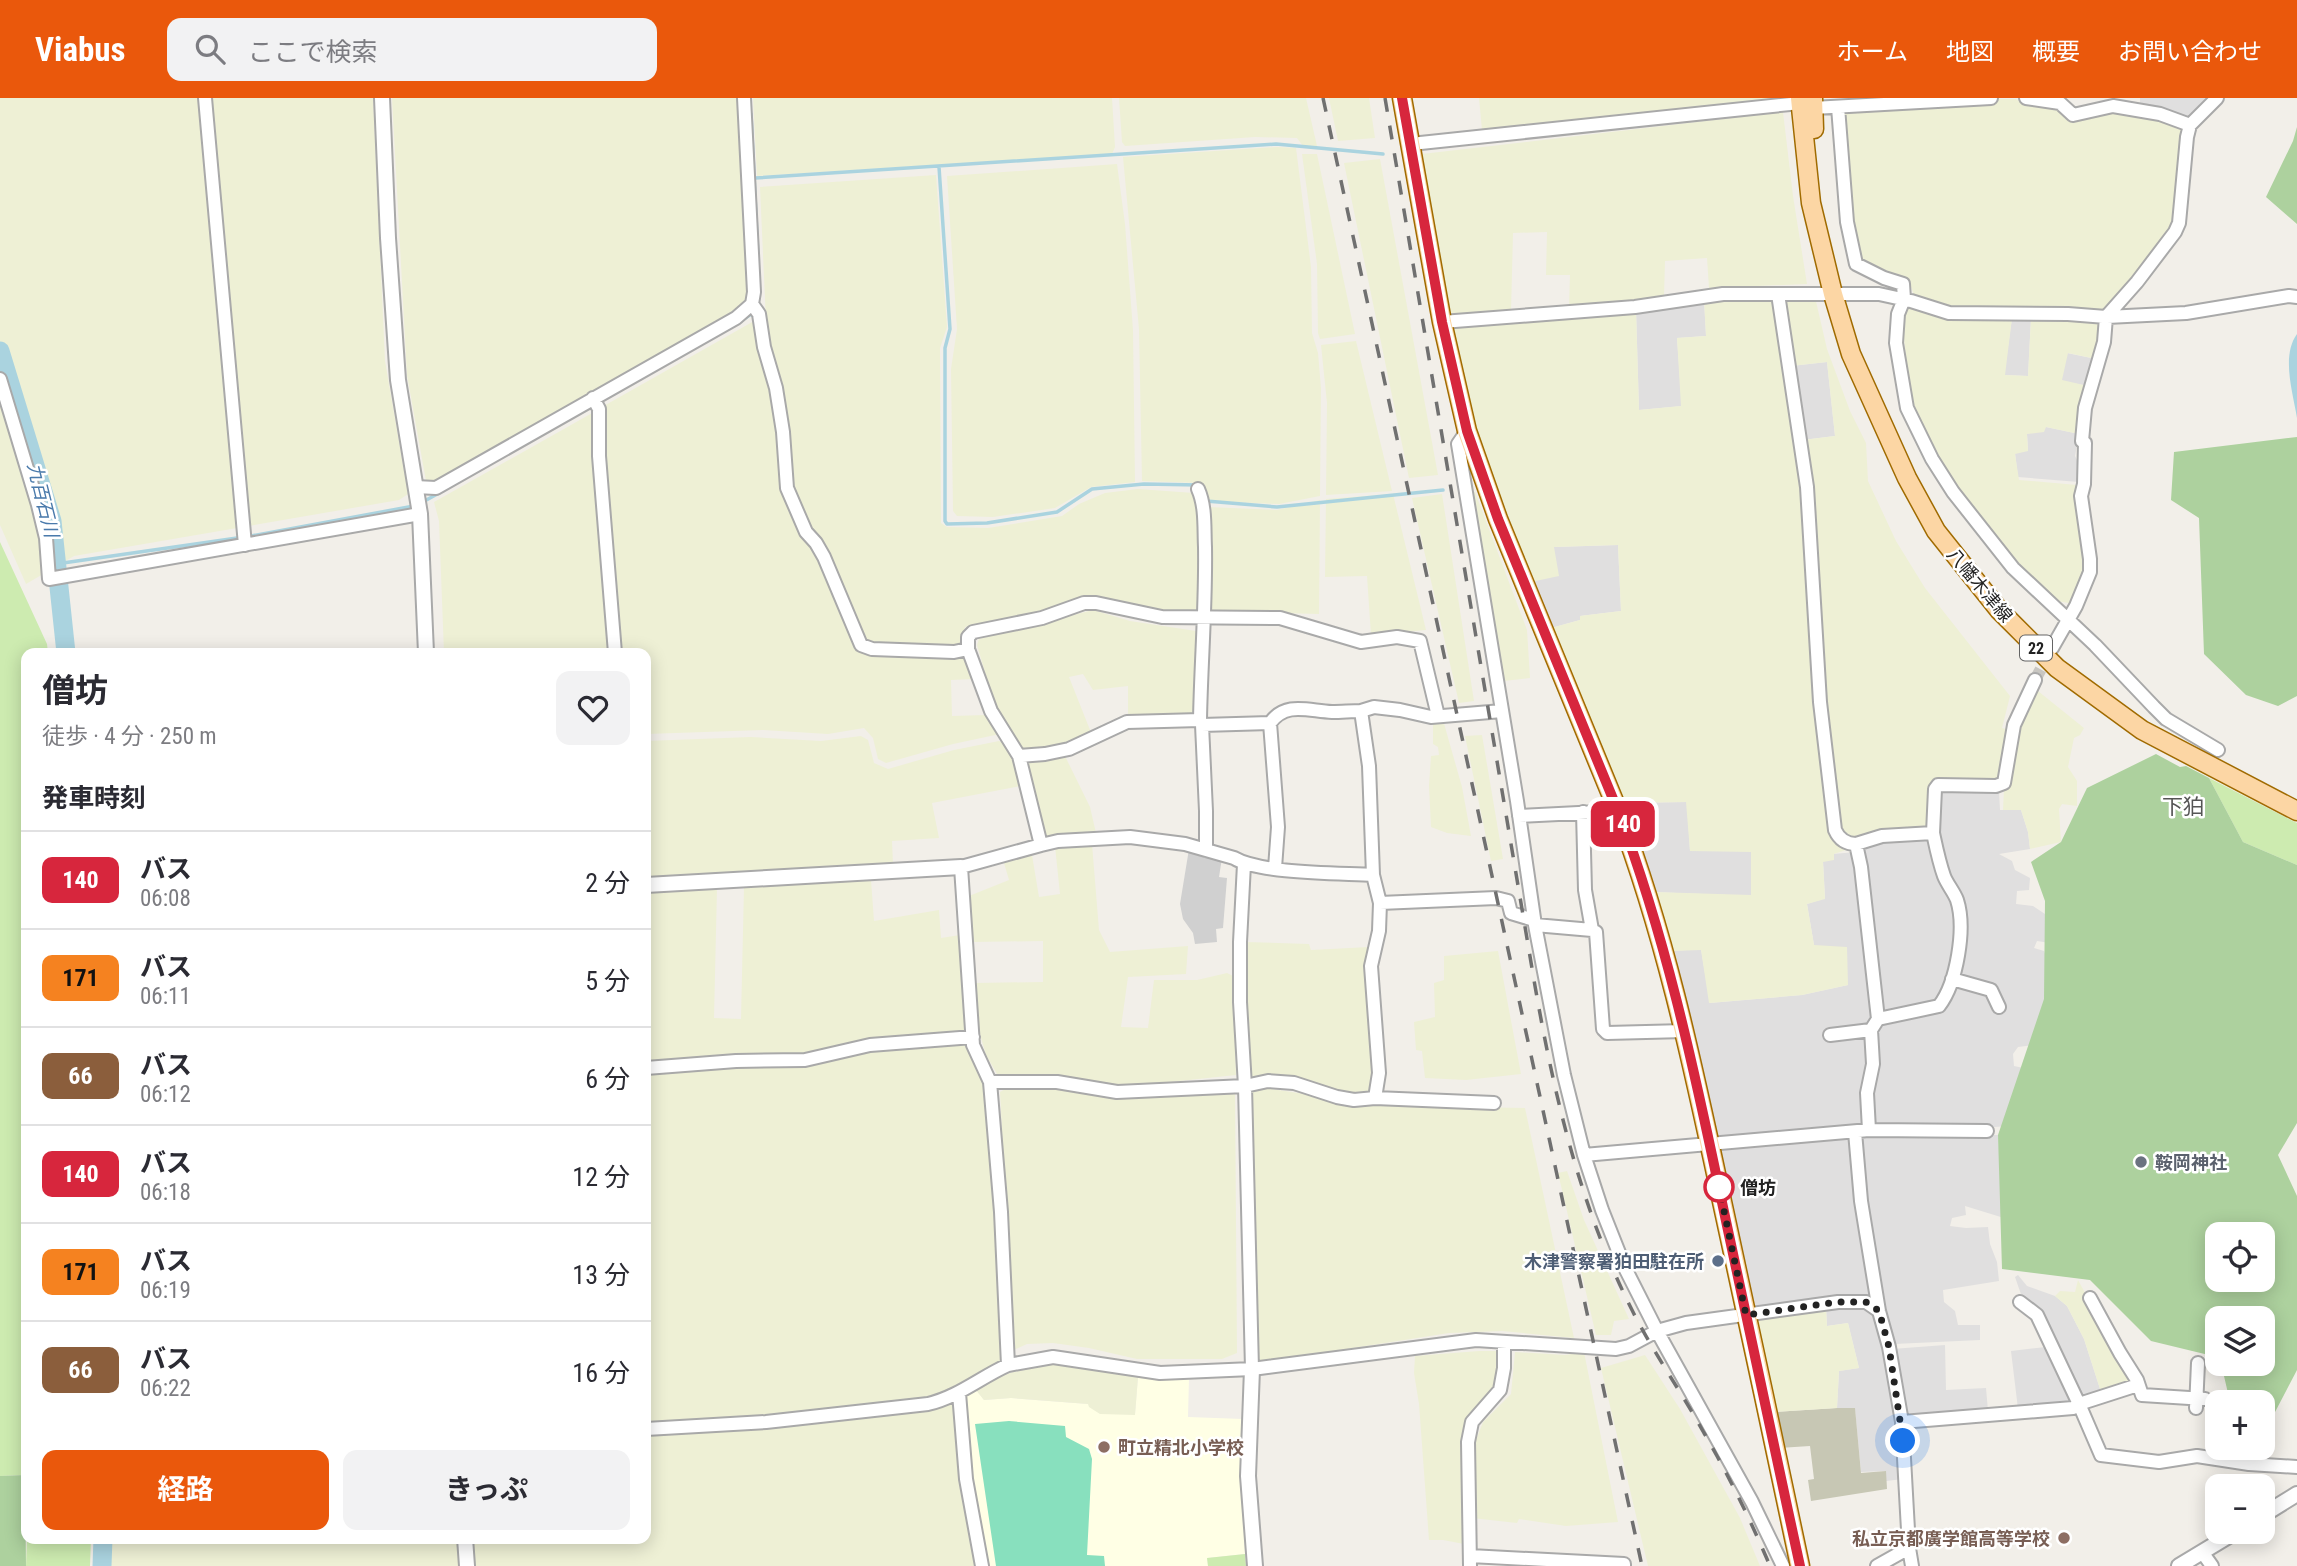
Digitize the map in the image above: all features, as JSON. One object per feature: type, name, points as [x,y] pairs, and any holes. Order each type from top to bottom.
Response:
[{"type":"main road","points":[[1402,98],[1442,322],[1467,431],[1498,519],[1618,811],[1651,905],[1685,1031],[1800,1566]]},
{"type":"main road","name":"八幡木津線","points":[[1806,102],[1819,205],[1837,293],[1869,392],[1907,478],[1936,531],[1999,610],[2037,650],[2079,685],[2142,730],[2297,811]]},
{"type":"street","points":[[205,98],[245,545]]},
{"type":"street","points":[[382,98],[398,380],[419,514],[426,648]]},
{"type":"street","points":[[415,487],[436,488],[736,317],[752,304],[754,292],[744,98]]},
{"type":"street","points":[[1410,144],[1806,102],[1838,107],[1991,98]]},
{"type":"street","points":[[2026,98],[2060,103],[2073,115],[2113,106],[2160,114],[2190,125]]},
{"type":"street","points":[[2052,648],[2069,620],[2090,572],[2081,496],[2085,465],[2085,443],[2082,441],[2085,408],[2104,342],[2106,317],[2149,268],[2175,232],[2179,223],[2190,125],[2217,98]]},
{"type":"street","points":[[1838,107],[1847,222],[1856,264],[1903,284],[1904,299],[1898,314],[1896,343],[1907,408],[1932,459],[1970,514],[2014,568],[2166,719],[2218,750]]},
{"type":"street","points":[[1442,322],[1635,307],[1723,294],[1879,294],[1949,313],[2106,317],[2186,313],[2289,296],[2297,297]]},
{"type":"street","points":[[1778,294],[1808,487],[1820,702],[1835,830],[1848,844],[1882,836],[1933,833]]},
{"type":"street","points":[[752,304],[759,314],[764,347],[776,388],[783,432],[786,488],[806,532],[824,557],[861,645],[872,649],[954,652],[968,649]]},
{"type":"street","points":[[0,379],[38,505],[46,538],[49,579],[419,514]]},
{"type":"street","points":[[593,398],[599,409],[599,456],[615,648]]},
{"type":"street","points":[[1467,431],[1458,444],[1534,923],[1563,1075],[1584,1155],[1613,1239],[1657,1331],[1727,1454],[1783,1566]]},
{"type":"street","points":[[1198,489],[1203,501],[1205,619],[1201,722],[1206,850]]},
{"type":"street","points":[[1041,845],[1019,756],[991,711],[968,649],[968,638],[973,632],[1042,618],[1084,603],[1096,603],[1162,617],[1280,618],[1352,641],[1397,637],[1420,641],[1438,716]]},
{"type":"street","points":[[1830,1035],[1939,1006],[1952,979],[1958,955],[1961,919],[1957,899],[1944,876],[1933,833],[1935,789],[1938,785],[1996,786],[2004,783],[2014,725],[2035,680]]},
{"type":"street","points":[[1275,869],[1278,827],[1270,723],[1279,713],[1293,708],[1332,712],[1361,711],[1374,707],[1431,717],[1502,711]]},
{"type":"street","points":[[1361,711],[1370,777],[1373,875],[1380,903],[1379,931],[1371,966],[1379,1073],[1375,1098]]},
{"type":"street","points":[[1019,756],[1069,749],[1127,722],[1270,723]]},
{"type":"street","points":[[1519,816],[1618,811]]},
{"type":"street","points":[[1583,812],[1584,890],[1592,930],[1595,932],[1603,1029],[1607,1033],[1685,1031]]},
{"type":"street","points":[[651,885],[961,867],[1058,841],[1130,836],[1155,838],[1275,869],[1373,875]]},
{"type":"street","points":[[1856,844],[1861,867],[1875,1025],[1873,1065],[1867,1093],[1869,1129]]},
{"type":"street","points":[[1244,863],[1240,990],[1252,1369],[1248,1476],[1255,1566]]},
{"type":"street","points":[[961,867],[973,1045],[990,1082],[1001,1212],[1009,1365]]},
{"type":"street","points":[[1380,903],[1496,898],[1508,901],[1511,913],[1534,923],[1592,930]]},
{"type":"street","points":[[1952,979],[1992,990],[1999,1007]]},
{"type":"street","points":[[651,1068],[736,1060],[805,1060],[870,1045],[973,1037]]},
{"type":"street","points":[[990,1082],[1056,1082],[1116,1092],[1245,1086],[1268,1081],[1294,1083],[1354,1100],[1375,1098],[1494,1103]]},
{"type":"street","points":[[1584,1155],[1869,1129],[1987,1131]]},
{"type":"street","points":[[1854,1132],[1861,1201],[1879,1311],[1889,1347],[1902,1422],[1912,1566]]},
{"type":"street","points":[[2090,1298],[2142,1395],[2199,1402],[2199,1363]]},
{"type":"street","points":[[651,1429],[766,1422],[917,1406],[939,1402],[1009,1365],[1053,1357],[1160,1373],[1252,1369],[1476,1340],[1616,1349],[1629,1346],[1657,1331],[1686,1323],[1838,1302],[1866,1302],[1879,1311]]},
{"type":"street","points":[[2020,1302],[2037,1315],[2101,1455],[2159,1462],[2197,1456],[2249,1464],[2297,1467]]},
{"type":"street","points":[[1504,1342],[1504,1368],[1500,1390],[1472,1422],[1468,1442],[1470,1561],[1624,1566]]},
{"type":"street","points":[[1902,1422],[2073,1408],[2138,1385]]},
{"type":"street","points":[[959,1392],[966,1479],[982,1566]]},
{"type":"street","points":[[2275,1508],[2297,1494]]},
{"type":"street","points":[[465,1544],[467,1566]]},
{"type":"street","points":[[2179,1566],[2215,1544]]},
{"type":"street","points":[[1877,1566],[1909,1548]]},
{"type":"street","points":[[2202,1552],[2212,1566]]},
{"type":"shaded area","points":[[0,98],[373,98],[385,361],[408,494],[399,500],[74,556],[26,584],[0,525]]},
{"type":"shaded area","points":[[392,98],[742,98],[752,300],[732,317],[438,485],[426,481],[407,375]]},
{"type":"shaded area","points":[[753,98],[1112,98],[1115,147],[1112,154],[757,176]]},
{"type":"shaded area","points":[[1119,98],[1306,98],[1317,146],[1303,146],[1297,138],[1255,137],[1125,146],[1122,142]]},
{"type":"shaded area","points":[[1329,98],[1369,98],[1375,138],[1338,141]]},
{"type":"shaded area","points":[[1479,98],[1779,98],[1482,130]]},
{"type":"shaded area","points":[[2140,98],[2212,98],[2191,120],[2140,108]]},
{"type":"shaded area","points":[[1965,99],[2016,99],[2023,104],[2058,106],[2071,117],[2109,109],[2156,116],[2187,128],[2175,226],[2111,310],[2098,313],[1936,307],[1914,295],[1908,279],[1865,262],[1858,256],[1853,245],[1844,111]]},
{"type":"shaded area","points":[[1783,112],[1807,284],[1709,288],[1707,258],[1665,261],[1664,296],[1629,303],[1569,308],[1570,275],[1546,275],[1547,232],[1513,233],[1511,312],[1448,315],[1422,154]]},
{"type":"shaded area","points":[[1296,148],[1311,267],[1312,333],[1318,353],[1321,388],[1320,496],[1279,504],[1207,501],[1203,487],[1198,483],[1142,481],[1139,329],[1123,157]]},
{"type":"shaded area","points":[[1302,154],[1317,154],[1355,334],[1320,339],[1318,333],[1317,264]]},
{"type":"shaded area","points":[[1380,159],[1438,475],[1409,478],[1344,163]]},
{"type":"shaded area","points":[[1117,164],[1125,224],[1133,330],[1135,482],[1091,487],[1055,508],[993,517],[957,516],[953,511],[951,369],[957,329],[947,176]]},
{"type":"shaded area","points":[[936,175],[947,327],[940,348],[941,523],[947,527],[988,528],[1062,516],[1079,504],[1105,493],[1138,489],[1194,493],[1201,507],[1200,612],[1168,613],[1090,596],[1033,614],[965,627],[963,640],[955,648],[873,645],[864,638],[850,611],[826,548],[812,530],[790,486],[785,409],[766,322],[760,187]]},
{"type":"shaded area","points":[[1773,297],[1804,488],[1817,699],[1841,844],[1846,850],[1834,854],[1834,860],[1823,862],[1825,899],[1807,904],[1814,945],[1847,947],[1848,985],[1802,995],[1709,1003],[1701,950],[1672,951],[1653,892],[1751,895],[1751,852],[1690,851],[1686,802],[1622,803],[1551,628],[1580,620],[1580,616],[1621,611],[1618,545],[1554,547],[1559,576],[1531,582],[1490,481],[1446,325],[1636,310],[1639,410],[1681,406],[1677,338],[1706,336],[1704,299]]},
{"type":"shaded area","points":[[1780,297],[1815,297],[1827,349],[1850,411],[1866,443],[1868,481],[1896,541],[1925,588],[2010,696],[2002,728],[2009,730],[2003,780],[1940,781],[1931,829],[1856,840],[1842,834],[1825,729],[1803,440],[1835,436],[1827,362],[1791,366]]},
{"type":"shaded area","points":[[1704,299],[1706,336],[1677,338],[1682,406],[1639,410],[1636,310]]},
{"type":"shaded area","points":[[1909,306],[2012,318],[2005,375],[2028,376],[2031,318],[2104,319],[2096,359],[2068,353],[2062,380],[2088,386],[2079,434],[2046,427],[2044,432],[2027,434],[2028,451],[2015,454],[2019,480],[2080,487],[2087,559],[2074,604],[2057,601],[2018,562],[1975,512],[1937,456],[1911,407],[1902,319]]},
{"type":"shaded area","points":[[2012,318],[2031,318],[2028,376],[2004,375]]},
{"type":"shaded area","points":[[754,321],[779,425],[781,489],[790,501],[799,522],[800,538],[816,546],[855,637],[875,652],[967,657],[974,679],[951,680],[952,716],[986,715],[1000,734],[886,763],[878,759],[873,738],[864,728],[828,734],[763,730],[651,734],[651,648],[622,648],[604,471],[602,407]]},
{"type":"shaded area","points":[[1356,341],[1392,491],[1326,495],[1327,403],[1321,345]]},
{"type":"shaded area","points":[[2067,353],[2096,359],[2088,386],[2061,381]]},
{"type":"shaded area","points":[[1827,362],[1835,436],[1803,440],[1791,366]]},
{"type":"shaded area","points":[[594,412],[613,648],[444,648],[439,521],[434,502]]},
{"type":"shaded area","points":[[2046,427],[2079,434],[2075,456],[2083,472],[2079,482],[2018,477],[2015,453],[2028,450],[2027,434]]},
{"type":"shaded area","points":[[1475,492],[1527,630],[1530,678],[1504,681],[1470,493]]},
{"type":"shaded area","points":[[1393,494],[1426,630],[1371,635],[1367,576],[1325,577],[1326,499]]},
{"type":"shaded area","points":[[1442,494],[1474,701],[1459,703],[1412,498]]},
{"type":"shaded area","points":[[1320,500],[1319,614],[1209,611],[1207,507],[1277,510]]},
{"type":"shaded area","points":[[1618,545],[1621,611],[1580,616],[1580,620],[1551,628],[1531,582],[1554,547]]},
{"type":"shaded area","points":[[1093,610],[1130,621],[1196,631],[1199,678],[1193,717],[1128,719],[1128,686],[1093,690],[1083,674],[1069,677],[1092,735],[1068,746],[1030,752],[1022,749],[995,707],[977,645],[979,639]]},
{"type":"shaded area","points":[[2038,691],[2084,728],[2080,735],[2074,738],[2068,767],[2077,781],[2077,806],[2062,804],[2059,809],[2061,842],[2030,849],[2021,810],[2003,810],[2004,789],[2017,727]]},
{"type":"shaded area","points":[[1443,720],[1462,787],[1471,836],[1447,833],[1431,827],[1431,756],[1439,755],[1438,747],[1433,744],[1433,721]]},
{"type":"shaded area","points":[[1482,735],[1503,859],[1491,861],[1465,736]]},
{"type":"shaded area","points":[[861,736],[868,740],[874,763],[888,769],[954,750],[999,741],[1008,746],[1013,756],[1020,786],[932,803],[939,838],[892,841],[893,864],[651,877],[651,741],[751,737],[821,741]]},
{"type":"shaded area","points":[[1064,754],[1090,807],[1096,833],[1048,836],[1043,833],[1027,766],[1032,759]]},
{"type":"shaded area","points":[[1938,791],[1999,791],[2000,810],[2021,810],[2028,832],[2030,849],[1999,854],[2012,861],[2015,870],[2030,878],[2029,890],[2017,891],[2016,904],[2033,906],[2045,914],[2050,943],[2037,941],[2034,948],[2044,951],[2051,967],[2035,1045],[2018,1047],[2013,1054],[2014,1066],[2028,1069],[2008,1126],[1873,1126],[1870,1094],[1874,1031],[1880,1022],[1940,1007],[1962,917],[1945,876],[1937,834]]},
{"type":"shaded area","points":[[1687,802],[1690,851],[1751,851],[1752,896],[1653,892],[1622,803]]},
{"type":"shaded area","points":[[1931,835],[1954,900],[1958,927],[1952,972],[1938,1003],[1880,1017],[1862,846],[1882,838]]},
{"type":"shaded area","points":[[1092,844],[1099,930],[1110,952],[1188,946],[1186,974],[1128,977],[1121,1027],[1148,1028],[1154,980],[1197,980],[1227,973],[1233,976],[1236,1075],[1132,1086],[1041,1077],[1000,1079],[986,1055],[977,1024],[975,983],[1043,982],[1043,941],[972,942],[969,896],[1009,880],[1004,863],[1032,855],[1039,897],[1060,894],[1055,846]]},
{"type":"shaded area","points":[[1189,849],[1222,858],[1219,877],[1227,878],[1223,928],[1216,929],[1217,942],[1195,944],[1193,933],[1183,919],[1180,904]]},
{"type":"shaded area","points":[[1856,852],[1873,1014],[1866,1123],[1859,1126],[1712,1139],[1672,951],[1701,949],[1710,1003],[1802,995],[1848,985],[1814,945],[1807,904],[1825,898],[1823,861],[1833,854]]},
{"type":"shaded area","points":[[871,880],[874,921],[939,910],[941,938],[960,935],[966,1035],[805,1057],[651,1063],[651,893],[717,889],[714,1018],[741,1019],[744,887]]},
{"type":"shaded area","points":[[1244,942],[1309,944],[1311,950],[1369,947],[1365,969],[1373,1068],[1370,1091],[1340,1094],[1281,1076],[1250,1077]]},
{"type":"shaded area","points":[[1498,951],[1521,1074],[1466,1080],[1425,1078],[1422,1051],[1416,1050],[1414,1022],[1435,1017],[1434,983],[1444,980],[1444,956]]},
{"type":"shaded area","points":[[967,1043],[988,1086],[1000,1303],[1002,1354],[999,1363],[948,1392],[924,1399],[747,1418],[651,1424],[651,1070]]},
{"type":"shaded area","points":[[1252,1086],[1318,1096],[1345,1105],[1525,1108],[1574,1338],[1502,1331],[1449,1333],[1263,1362],[1258,1359]]},
{"type":"shaded area","points":[[1055,1088],[1096,1093],[1235,1088],[1237,1353],[1222,1359],[1137,1359],[1053,1343],[1027,1344],[1009,1352],[1007,1226],[1000,1092],[1005,1089]]},
{"type":"shaded area","points":[[1998,1135],[2004,1218],[1965,1206],[1966,1215],[1952,1218],[1950,1226],[1988,1227],[1999,1281],[1943,1290],[1944,1302],[1955,1311],[1958,1325],[1980,1325],[1980,1340],[1890,1342],[1863,1201],[1860,1136]]},
{"type":"shaded area","points":[[1851,1138],[1874,1300],[1754,1310],[1716,1147]]},
{"type":"shaded area","points":[[1567,1171],[1584,1220],[1629,1319],[1614,1321],[1611,1335],[1596,1335],[1558,1173]]},
{"type":"shaded area","points":[[2018,1275],[2027,1286],[2055,1296],[2067,1306],[2084,1339],[2101,1392],[2083,1398],[2057,1343],[2023,1300],[2015,1277]]},
{"type":"shaded area","points":[[2078,1280],[2133,1381],[2101,1392],[2084,1339],[2067,1306],[2055,1296],[2060,1291],[2075,1292]]},
{"type":"shaded area","points":[[1866,1305],[1877,1313],[1897,1406],[1903,1479],[1886,1481],[1885,1471],[1861,1472],[1855,1409],[1837,1408],[1839,1371],[1859,1368],[1848,1323],[1827,1326],[1826,1306]]},
{"type":"shaded area","points":[[1826,1308],[1827,1326],[1848,1323],[1859,1368],[1839,1371],[1837,1408],[1772,1412],[1752,1320],[1756,1317]]},
{"type":"shaded area","points":[[1945,1345],[1946,1390],[1986,1388],[1988,1411],[1904,1419],[1892,1349]]},
{"type":"shaded area","points":[[2046,1347],[2072,1403],[2018,1409],[2011,1351]]},
{"type":"shaded area","points":[[1507,1351],[1506,1374],[1475,1422],[1464,1544],[1429,1540],[1419,1404],[1414,1373],[1415,1356]]},
{"type":"shaded area","points":[[1515,1352],[1565,1355],[1584,1352],[1618,1522],[1566,1526],[1519,1519],[1517,1523],[1472,1518],[1476,1440],[1483,1422],[1511,1394]]},
{"type":"shaded area","points":[[1645,1355],[1680,1409],[1740,1518],[1760,1566],[1648,1566],[1601,1368]]},
{"type":"shaded area","points":[[1050,1365],[1068,1365],[1138,1377],[1135,1415],[1100,1414],[1088,1404],[1011,1398],[984,1400],[976,1390],[1013,1372]]},
{"type":"shaded area","name":"町立精北小学校","points":[[1138,1377],[1189,1378],[1188,1417],[1243,1419],[1241,1476],[1245,1554],[1207,1558],[1208,1566],[984,1566],[970,1478],[962,1396],[976,1390],[984,1400],[1011,1398],[1088,1404],[1135,1414]]},
{"type":"shaded area","points":[[956,1400],[980,1566],[473,1566],[472,1544],[651,1544],[651,1435],[767,1427],[918,1412]]},
{"type":"shaded area","points":[[1855,1408],[1861,1473],[1886,1471],[1887,1489],[1811,1501],[1808,1480],[1814,1479],[1810,1446],[1779,1448],[1772,1412]]},
{"type":"shaded area","points":[[100,1544],[459,1544],[461,1566],[97,1566]]},
{"type":"green space","points":[[2297,127],[2297,224],[2266,197]]},
{"type":"green space","points":[[2297,437],[2297,696],[2278,706],[2246,695],[2204,654],[2199,518],[2171,500],[2174,452]]},
{"type":"green space","points":[[0,542],[47,648],[21,648],[21,1475],[0,1476]]},
{"type":"green space","points":[[2156,754],[2209,778],[2243,842],[2297,865],[2297,1123],[2278,1155],[2297,1196],[2297,1370],[2275,1412],[2275,1390],[2227,1390],[2224,1376],[2275,1376],[2275,1306],[2205,1306],[2205,1354],[2151,1341],[2090,1280],[2002,1269],[1998,1135],[2044,999],[2045,901],[2031,862],[2061,842],[2087,788]]},
{"type":"green space","points":[[2209,778],[2297,823],[2297,865],[2243,842]]},
{"type":"green space","points":[[1009,1421],[1065,1426],[1066,1437],[1089,1449],[1092,1459],[1087,1555],[1104,1556],[1105,1566],[996,1566],[975,1424]]},
{"type":"green space","points":[[21,1475],[21,1544],[26,1544],[26,1566],[0,1566],[0,1476]]},
{"type":"green space","points":[[27,1544],[91,1544],[90,1566],[26,1566]]},
{"type":"green space","points":[[1245,1554],[1246,1566],[1208,1566],[1207,1558]]},
{"type":"water","points":[[2297,334],[2297,418],[2289,364],[2292,343]]},
{"type":"waterway","points":[[751,114],[758,257]]},
{"type":"waterway","points":[[755,178],[1276,144],[1383,154]]},
{"type":"waterway","points":[[939,167],[950,329],[945,348],[947,524],[987,523],[1057,512],[1092,489],[1144,484],[1199,485]]},
{"type":"waterway","points":[[741,321],[754,312]]},
{"type":"waterway","name":"九百石川","points":[[0,351],[52,521],[65,648]]},
{"type":"waterway","points":[[1206,501],[1277,507],[1443,490]]},
{"type":"waterway","points":[[421,503],[439,493]]},
{"type":"waterway","points":[[56,564],[251,536],[414,506]]},
{"type":"waterway","name":"九百石川","points":[[102,1566],[103,1544]]},
{"type":"tunnel","points":[[2035,680],[2050,652]]},
{"type":"railway","points":[[1323,98],[1642,1566]]},
{"type":"railway","points":[[1385,98],[1535,986],[1551,1071],[1572,1154],[1615,1275],[1642,1329],[1722,1466],[1770,1566]]},
{"type":"bus line","name":"140","points":[[1402,98],[1442,322],[1467,431],[1498,519],[1618,811],[1664,948],[1689,1046],[1800,1566]]},
{"type":"place","name":"鞍岡神社","points":[[2141,1162]]},
{"type":"place","name":"僧坊","points":[[1719,1187]]},
{"type":"place","name":"木津警察署狛田駐在所","points":[[1718,1261]]},
{"type":"place","name":"町立精北小学校","points":[[1104,1447]]},
{"type":"place","name":"私立京都廣学館高等学校","points":[[2064,1538]]},
{"type":"district","name":"下狛","points":[[2183,807]]},
{"type":"route","points":[[1719,1187],[1746,1315],[1838,1302],[1866,1302],[1879,1311],[1889,1347],[1903,1441]]}]
